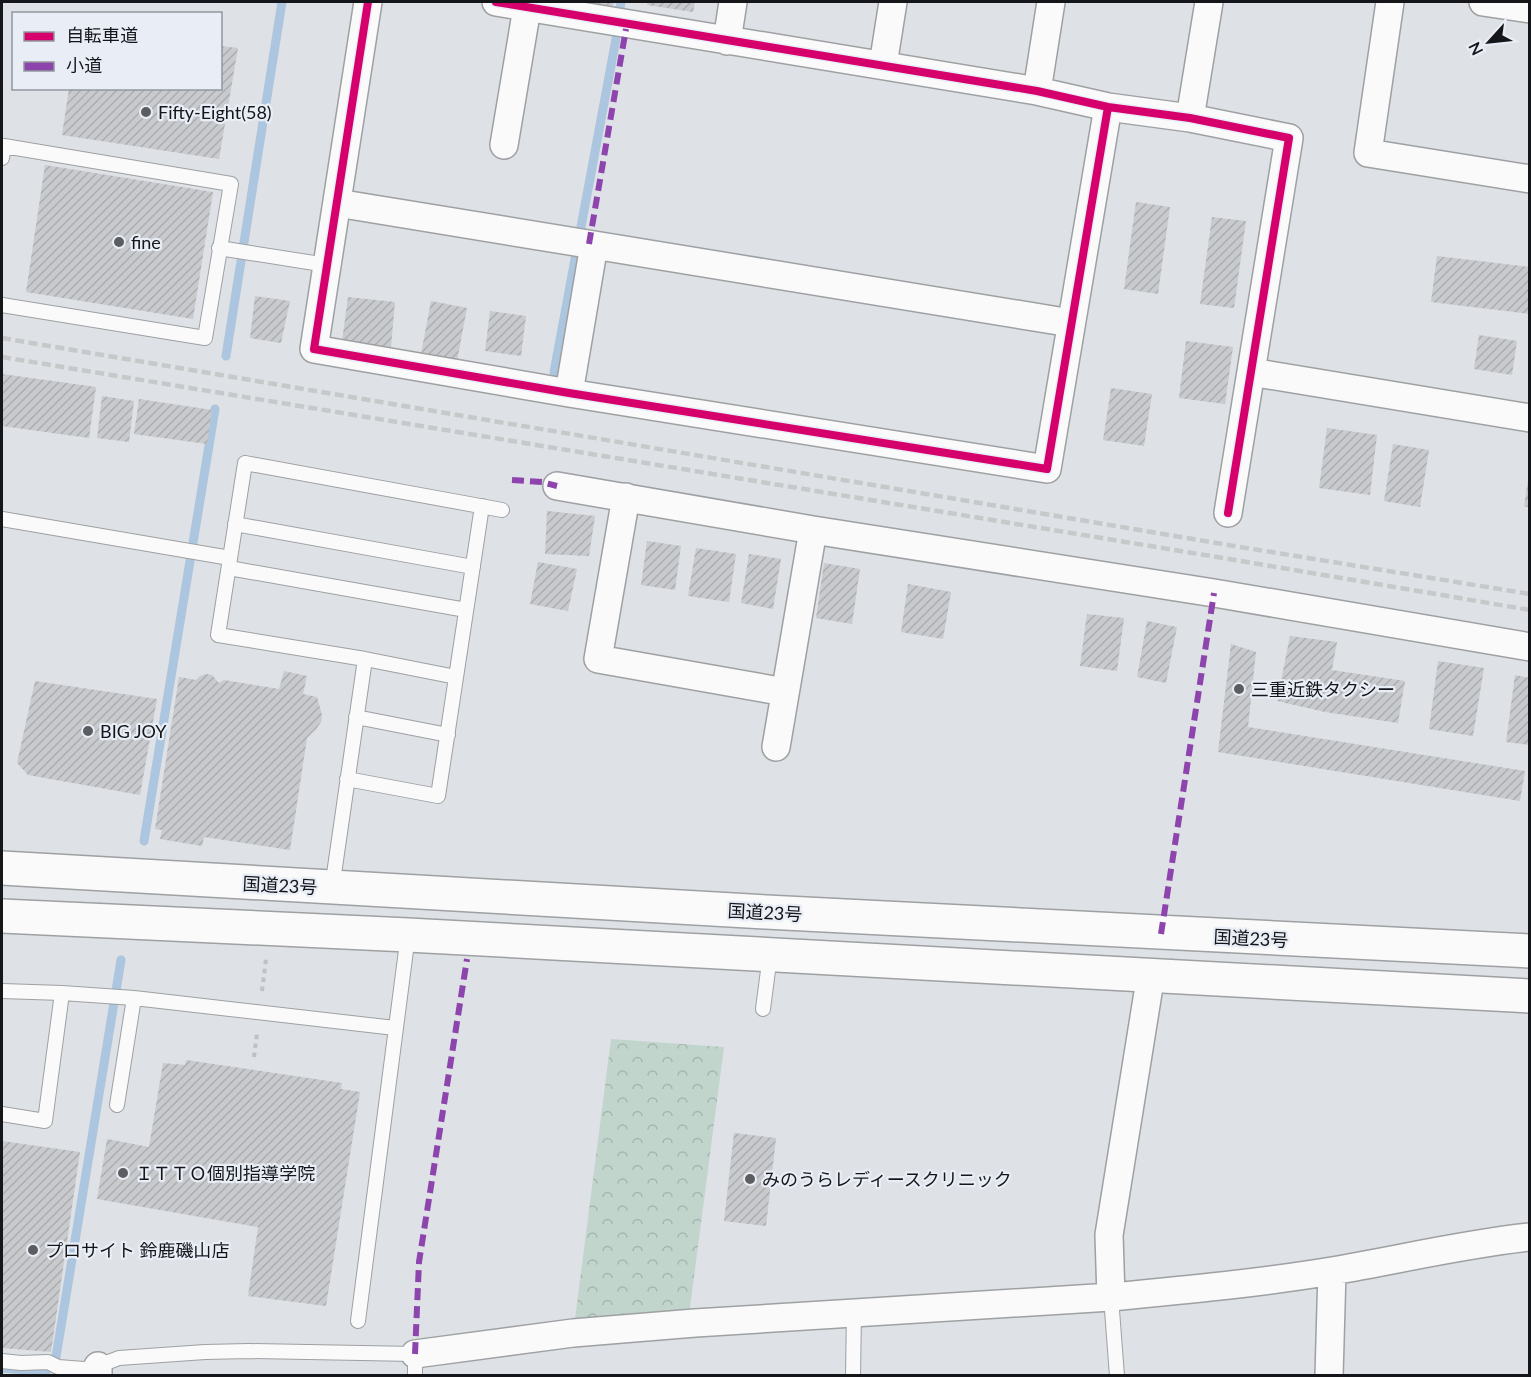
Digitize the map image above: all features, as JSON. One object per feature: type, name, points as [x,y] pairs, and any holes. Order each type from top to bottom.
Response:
[{"type":"highway","name":"国道23号","points":[[2,868],[1161,934],[1530,951]]},
{"type":"highway","points":[[2,916],[408,934],[1530,996]]},
{"type":"street","points":[[368,2],[314,349],[569,393],[1047,469],[1108,107]]},
{"type":"street","points":[[496,2],[629,12],[727,41],[1037,91],[1108,107],[1190,118],[1289,138],[1228,513]]},
{"type":"street","points":[[727,41],[733,2]]},
{"type":"street","points":[[883,65],[893,2]]},
{"type":"street","points":[[1037,91],[1051,2]]},
{"type":"street","points":[[1190,118],[1209,2]]},
{"type":"street","points":[[1390,2],[1368,153],[1530,179]]},
{"type":"street","points":[[1483,2],[1530,9]]},
{"type":"street","points":[[504,145],[528,4]]},
{"type":"street","points":[[337,203],[1071,323]]},
{"type":"street","points":[[569,393],[583,243]]},
{"type":"street","points":[[1251,372],[1530,418]]},
{"type":"street","points":[[557,486],[1530,647]]},
{"type":"street","points":[[626,497],[598,659],[785,692]]},
{"type":"street","points":[[776,747],[813,530]]},
{"type":"street","points":[[1111,1297],[1109,1235],[1151,974]]},
{"type":"street","points":[[415,1365],[573,1333],[1179,1291],[1332,1271],[1488,1241],[1530,1237]]},
{"type":"street","points":[[1329,1376],[1332,1271]]},
{"type":"lane","points":[[2,158],[4,146],[231,184],[226,249],[205,338],[2,305]]},
{"type":"lane","points":[[226,249],[327,265]]},
{"type":"lane","points":[[456,677],[365,659],[218,635],[245,463],[502,510]]},
{"type":"lane","points":[[347,779],[438,796],[482,506]]},
{"type":"lane","points":[[2,519],[206,554],[229,563],[466,610]]},
{"type":"lane","points":[[235,525],[473,567]]},
{"type":"lane","points":[[332,888],[365,659]]},
{"type":"lane","points":[[356,717],[448,735]]},
{"type":"lane","points":[[358,1321],[408,934]]},
{"type":"lane","points":[[763,1009],[770,955]]},
{"type":"lane","points":[[2,991],[100,995],[395,1028]]},
{"type":"lane","points":[[2,1114],[45,1121],[62,993]]},
{"type":"lane","points":[[117,1105],[129,998]]},
{"type":"lane","points":[[1111,1297],[1117,1376]]},
{"type":"lane","points":[[853,1376],[854,1313]]},
{"type":"lane","points":[[2,1361],[48,1362],[58,1367],[98,1371],[119,1358],[249,1351],[415,1365]]},
{"type":"green space","points":[[611,1039],[724,1047],[689,1315],[574,1327]]},
{"type":"building","points":[[573,2],[614,2],[612,10]]},
{"type":"building","points":[[648,2],[695,2],[693,12],[647,5]]},
{"type":"building","name":"Fifty-Eight(58)","points":[[222,46],[238,48],[219,159],[62,135],[69,90],[222,90]]},
{"type":"building","name":"fine","points":[[45,165],[213,192],[193,319],[26,292]]},
{"type":"building","points":[[1136,202],[1170,207],[1158,294],[1124,289]]},
{"type":"building","points":[[1212,217],[1246,221],[1234,308],[1200,304]]},
{"type":"building","points":[[1437,256],[1530,267],[1530,314],[1431,302]]},
{"type":"building","points":[[255,296],[290,301],[281,343],[250,338]]},
{"type":"building","points":[[348,297],[395,302],[391,347],[342,341]]},
{"type":"building","points":[[431,301],[467,308],[457,361],[421,354]]},
{"type":"building","points":[[490,311],[526,316],[521,356],[485,351]]},
{"type":"building","points":[[1479,335],[1517,341],[1512,375],[1474,369]]},
{"type":"building","points":[[1186,341],[1233,347],[1225,404],[1179,398]]},
{"type":"building","points":[[2,374],[96,387],[89,438],[2,426]]},
{"type":"building","points":[[1111,388],[1152,394],[1144,446],[1103,440]]},
{"type":"building","points":[[102,396],[134,401],[129,442],[97,438]]},
{"type":"building","points":[[139,399],[212,410],[207,444],[134,434]]},
{"type":"building","points":[[1327,428],[1377,435],[1370,495],[1319,488]]},
{"type":"building","points":[[1393,444],[1429,450],[1420,507],[1384,501]]},
{"type":"building","points":[[1528,480],[1530,480],[1530,507],[1524,507]]},
{"type":"building","points":[[547,511],[595,516],[589,556],[545,554]]},
{"type":"building","points":[[647,541],[681,546],[675,590],[641,585]]},
{"type":"building","points":[[696,548],[736,554],[729,602],[688,596]]},
{"type":"building","points":[[749,554],[781,559],[773,609],[741,603]]},
{"type":"building","points":[[538,562],[577,569],[568,611],[530,604]]},
{"type":"building","points":[[824,563],[860,569],[852,624],[816,618]]},
{"type":"building","points":[[908,584],[951,592],[943,639],[901,632]]},
{"type":"building","points":[[1087,614],[1124,618],[1117,671],[1080,666]]},
{"type":"building","points":[[1147,621],[1177,627],[1166,683],[1137,677]]},
{"type":"building","points":[[1290,636],[1337,642],[1332,670],[1405,681],[1398,723],[1325,712],[1277,701]]},
{"type":"building","name":"三重近鉄タクシー","points":[[1231,644],[1256,652],[1248,727],[1525,771],[1520,801],[1218,752]]},
{"type":"building","name":"三重近鉄タクシー","points":[[1438,661],[1484,668],[1473,736],[1429,729]]},
{"type":"building","points":[[284,671],[307,676],[303,694],[317,697],[322,715],[321,722],[307,738],[290,850],[204,837],[202,846],[160,839],[162,830],[155,829],[179,677],[196,680],[206,674],[212,675],[219,683],[224,680],[279,689]]},
{"type":"building","points":[[1515,675],[1530,678],[1530,745],[1506,742]]},
{"type":"building","name":"BIG JOY","points":[[35,681],[157,699],[140,795],[28,775],[17,763]]},
{"type":"building","points":[[186,1060],[342,1083],[341,1089],[360,1092],[326,1306],[248,1296],[258,1227],[97,1199],[107,1139],[149,1147],[163,1063],[185,1065]]},
{"type":"building","name":"みのうらレディースクリニック","points":[[734,1133],[776,1138],[766,1226],[724,1221]]},
{"type":"building","name":"プロサイト 鈴鹿磯山店","points":[[2,1141],[80,1152],[51,1352],[2,1348]]},
{"type":"waterway","points":[[226,356],[282,2]]},
{"type":"waterway","points":[[620,8],[621,2]]},
{"type":"waterway","points":[[554,372],[616,39]]},
{"type":"waterway","points":[[144,841],[215,409]]},
{"type":"waterway","points":[[56,1357],[121,960]]},
{"type":"waterway","points":[[2,1368],[46,1372]]},
{"type":"railway","points":[[2,338],[1530,594]]},
{"type":"railway","points":[[2,357],[1530,610]]},
{"type":"marked path","points":[[589,244],[627,23]]},
{"type":"marked path","points":[[512,480],[542,482],[557,486]]},
{"type":"marked path","points":[[1161,934],[1214,593]]},
{"type":"marked path","points":[[415,1354],[419,1262],[467,959]]},
{"type":"cycle path","points":[[368,2],[314,349],[569,393],[1047,469],[1108,107]]},
{"type":"cycle path","points":[[496,2],[1037,91],[1108,107],[1190,118],[1289,138],[1228,513]]},
{"type":"place","name":"Fifty-Eight(58)","points":[[146,112]]},
{"type":"place","name":"fine","points":[[119,242]]},
{"type":"place","name":"三重近鉄タクシー","points":[[1239,689]]},
{"type":"place","name":"BIG JOY","points":[[88,731]]},
{"type":"place","name":"ＩＴＴＯ個別指導学院","points":[[123,1173]]},
{"type":"place","name":"みのうらレディースクリニック","points":[[750,1179]]},
{"type":"place","name":"プロサイト 鈴鹿磯山店","points":[[33,1250]]}]
